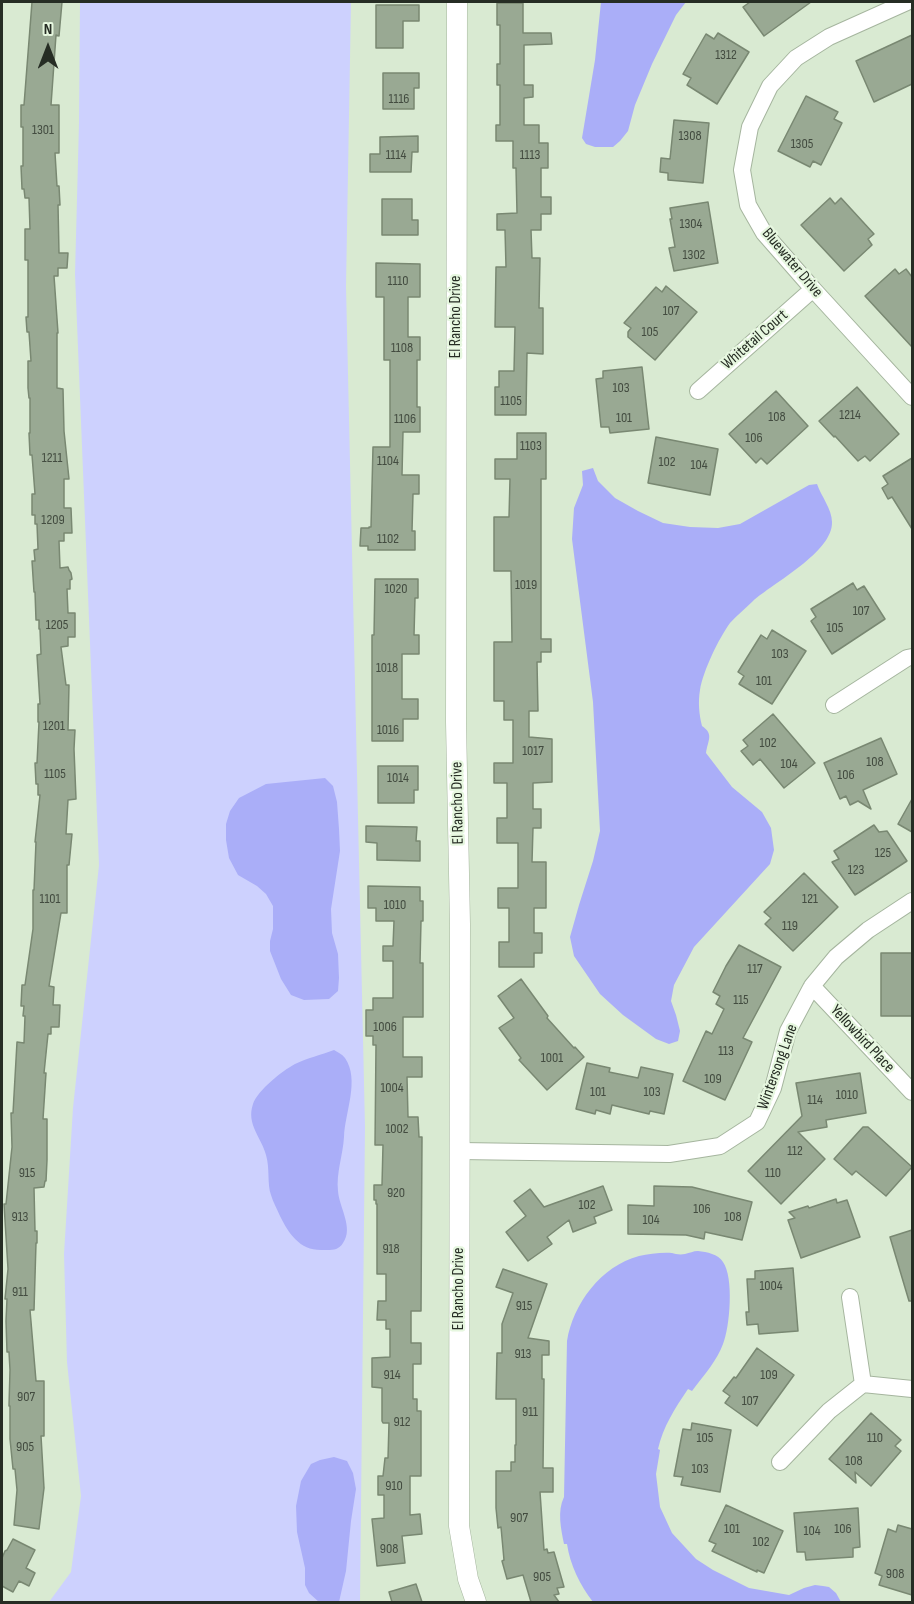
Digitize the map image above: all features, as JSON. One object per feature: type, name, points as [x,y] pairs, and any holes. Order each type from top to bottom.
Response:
[{"type":"street","name":"El Rancho Drive","points":[[457,2],[456,722],[460,924],[459,1527],[468,1579],[476,1602]]},
{"type":"street","name":"Bluewater Drive","points":[[907,2],[829,38],[796,58],[770,86],[750,127],[742,170],[748,205],[764,233],[912,397]]},
{"type":"street","name":"Whitetail Court","points":[[698,391],[813,289]]},
{"type":"street","points":[[834,705],[912,657]]},
{"type":"street","name":"Wintersong Lane","points":[[460,1151],[669,1154],[720,1146],[757,1122],[773,1088],[788,1031],[812,986],[836,957],[868,930],[912,901]]},
{"type":"street","name":"Yellowbird Place","points":[[812,986],[912,1092]]},
{"type":"street","points":[[850,1297],[863,1384]]},
{"type":"street","points":[[780,1462],[829,1411],[863,1384],[912,1389]]},
{"type":"shaded area","points":[[80,2],[351,2],[346,286],[365,1127],[360,1602],[49,1602],[71,1572],[81,1496],[67,1362],[64,1254],[73,1108],[99,865],[75,274]]},
{"type":"water","points":[[601,2],[686,2],[676,15],[652,64],[635,105],[628,131],[613,147],[595,147],[586,144],[582,138],[595,60]]},
{"type":"water","points":[[593,468],[598,481],[615,498],[663,523],[718,528],[740,524],[809,485],[817,484],[832,517],[830,533],[813,555],[753,601],[730,623],[704,674],[699,699],[702,726],[709,735],[706,753],[732,787],[762,812],[771,828],[774,850],[770,864],[694,947],[674,985],[671,1001],[680,1031],[678,1041],[669,1044],[656,1039],[623,1015],[600,994],[574,956],[570,937],[600,831],[593,702],[572,539],[574,508],[583,485],[582,471]]},
{"type":"water","points":[[325,778],[333,786],[339,829],[340,851],[331,909],[332,933],[338,954],[338,991],[329,999],[304,1000],[291,995],[281,979],[270,951],[273,906],[266,894],[257,886],[238,875],[229,858],[226,824],[230,811],[239,798],[266,784]]},
{"type":"water","points":[[334,1050],[345,1058],[352,1086],[338,1184],[347,1231],[343,1243],[337,1249],[315,1250],[308,1248],[291,1235],[275,1206],[270,1191],[266,1155],[253,1124],[251,1111],[260,1093],[284,1071],[295,1064]]},
{"type":"water","points":[[698,1251],[718,1257],[726,1269],[730,1290],[728,1326],[723,1344],[714,1361],[692,1391],[688,1389],[666,1425],[658,1449],[660,1450],[656,1474],[660,1507],[672,1533],[696,1559],[713,1570],[749,1588],[789,1595],[815,1585],[829,1587],[841,1602],[593,1602],[573,1567],[567,1544],[564,1544],[560,1514],[564,1497],[567,1341],[575,1314],[591,1288],[613,1268],[625,1261],[651,1254],[681,1254]]},
{"type":"water","points":[[334,1457],[347,1461],[353,1473],[356,1489],[346,1571],[339,1602],[319,1602],[309,1593],[305,1585],[305,1568],[297,1532],[296,1506],[301,1481],[311,1464]]},
{"type":"building","points":[[32,2],[62,2],[59,36],[56,35],[51,105],[59,105],[59,153],[55,153],[60,205],[58,205],[59,253],[68,253],[67,268],[58,268],[58,276],[54,276],[58,333],[57,388],[63,389],[69,479],[64,479],[64,508],[71,508],[72,533],[64,533],[64,541],[59,541],[60,568],[68,567],[71,573],[70,589],[67,589],[68,613],[75,613],[75,637],[68,637],[68,646],[61,647],[66,685],[69,685],[68,730],[75,730],[76,799],[68,800],[66,834],[72,834],[69,865],[67,865],[67,913],[61,913],[49,986],[54,987],[53,1005],[60,1005],[59,1027],[51,1027],[51,1034],[48,1034],[44,1073],[46,1073],[43,1119],[47,1119],[46,1181],[44,1187],[34,1188],[37,1243],[34,1310],[30,1310],[36,1381],[44,1381],[44,1436],[41,1436],[44,1488],[39,1529],[14,1525],[17,1490],[10,1439],[10,1370],[9,1352],[7,1352],[7,1299],[5,1299],[8,1269],[4,1204],[6,1204],[12,1147],[11,1113],[13,1113],[17,1042],[24,1043],[25,1016],[23,1016],[24,1006],[21,1006],[22,985],[25,985],[33,929],[35,842],[40,795],[38,795],[38,784],[36,784],[35,763],[37,763],[38,704],[40,704],[37,655],[41,654],[32,561],[35,561],[34,550],[38,549],[37,524],[35,524],[35,515],[32,515],[32,494],[35,494],[32,455],[30,455],[28,388],[28,361],[31,361],[26,317],[28,317],[28,260],[25,260],[25,229],[30,229],[29,198],[25,198],[24,189],[22,189],[21,166],[23,166],[23,127],[21,127],[21,105],[24,105]]},
{"type":"building","points":[[750,2],[811,2],[764,36],[743,7]]},
{"type":"building","points":[[497,3],[523,3],[523,33],[551,33],[552,44],[524,45],[524,85],[533,85],[533,97],[524,98],[524,125],[539,125],[539,143],[548,143],[548,168],[541,168],[541,197],[551,197],[551,214],[541,214],[541,230],[531,230],[532,258],[540,258],[539,308],[543,308],[543,354],[527,353],[526,415],[495,415],[495,387],[499,387],[499,371],[514,371],[515,327],[495,327],[496,267],[506,267],[505,230],[497,230],[497,214],[517,213],[513,141],[496,141],[496,125],[500,125],[500,85],[497,85],[497,64],[500,64],[500,25],[497,25]]},
{"type":"building","points":[[376,5],[419,5],[419,21],[403,21],[403,48],[376,48]]},
{"type":"building","points":[[718,33],[749,52],[717,104],[687,85],[691,78],[683,74],[706,34],[714,39]]},
{"type":"building","points":[[912,35],[912,84],[874,102],[856,61]]},
{"type":"building","points":[[383,73],[419,73],[419,88],[414,88],[414,109],[383,109]]},
{"type":"building","points":[[806,96],[838,112],[834,119],[842,123],[821,165],[813,161],[810,167],[778,151]]},
{"type":"building","points":[[674,120],[709,123],[703,183],[668,180],[668,173],[660,172],[661,158],[670,159]]},
{"type":"building","points":[[418,136],[418,152],[412,152],[411,172],[370,172],[370,154],[380,154],[380,137]]},
{"type":"building","points":[[830,198],[835,204],[841,198],[874,234],[868,239],[872,245],[844,271],[801,225]]},
{"type":"building","points":[[382,199],[412,199],[412,220],[418,220],[418,235],[382,235]]},
{"type":"building","points":[[708,202],[718,263],[674,271],[669,248],[675,247],[670,208]]},
{"type":"building","points":[[376,263],[420,264],[420,297],[408,297],[408,337],[420,337],[420,360],[417,360],[417,407],[420,407],[420,432],[403,432],[402,475],[419,475],[419,494],[413,494],[412,531],[415,531],[415,550],[368,550],[368,546],[360,546],[361,528],[371,527],[373,447],[390,447],[390,360],[384,360],[384,297],[376,297]]},
{"type":"building","points":[[895,269],[899,274],[906,269],[912,277],[912,347],[865,296]]},
{"type":"building","points":[[666,286],[697,312],[655,360],[628,337],[631,328],[624,323],[656,287],[662,292]]},
{"type":"building","points":[[642,367],[649,429],[610,433],[609,427],[601,427],[596,379],[603,378],[603,371]]},
{"type":"building","points":[[857,387],[899,434],[870,461],[865,456],[858,461],[819,421]]},
{"type":"building","points":[[776,391],[808,426],[767,464],[761,458],[756,463],[729,434]]},
{"type":"building","points":[[517,433],[546,433],[546,479],[541,479],[541,639],[551,639],[551,652],[541,652],[541,662],[537,662],[538,711],[529,711],[529,737],[552,739],[552,782],[533,783],[533,809],[541,809],[541,828],[533,828],[532,862],[546,862],[546,908],[534,908],[534,933],[542,933],[542,953],[534,953],[534,967],[499,967],[499,942],[509,942],[509,908],[498,908],[498,888],[518,888],[518,843],[497,843],[497,818],[507,818],[507,783],[494,783],[494,763],[513,763],[513,720],[504,720],[504,701],[494,701],[494,642],[512,642],[511,571],[494,571],[494,517],[509,517],[510,479],[495,479],[495,459],[517,459]]},
{"type":"building","points":[[656,437],[718,449],[710,495],[648,483]]},
{"type":"building","points":[[912,458],[912,529],[892,497],[888,499],[882,488],[888,484],[883,476]]},
{"type":"building","points":[[375,579],[418,579],[414,635],[419,635],[419,654],[402,654],[402,699],[418,699],[418,719],[403,719],[403,741],[372,741],[372,635],[374,635]]},
{"type":"building","points":[[853,583],[857,590],[864,586],[885,619],[832,654],[811,621],[816,617],[811,609]]},
{"type":"building","points":[[772,630],[806,651],[772,704],[739,684],[744,676],[738,672],[761,635],[767,639]]},
{"type":"building","points":[[773,714],[815,763],[784,788],[760,759],[753,765],[741,751],[748,746],[743,740]]},
{"type":"building","points":[[881,738],[897,774],[863,790],[871,809],[858,801],[850,805],[846,796],[840,799],[824,763]]},
{"type":"building","points":[[378,766],[418,766],[418,790],[414,790],[414,803],[378,803]]},
{"type":"building","points":[[912,799],[912,832],[898,824]]},
{"type":"building","points":[[874,825],[879,832],[887,831],[907,861],[855,895],[832,862],[839,859],[834,851]]},
{"type":"building","points":[[366,826],[417,827],[416,841],[420,841],[420,861],[377,860],[377,843],[366,842]]},
{"type":"building","points":[[804,873],[838,907],[793,951],[765,924],[771,918],[764,912]]},
{"type":"building","points":[[368,886],[420,887],[420,901],[423,901],[420,963],[423,963],[423,1017],[403,1017],[403,1057],[422,1057],[422,1077],[407,1077],[408,1117],[418,1117],[419,1137],[422,1137],[421,1311],[411,1311],[411,1343],[421,1343],[421,1364],[413,1364],[413,1399],[417,1399],[417,1411],[421,1411],[421,1476],[410,1476],[410,1515],[420,1514],[422,1534],[402,1536],[405,1563],[377,1566],[372,1519],[384,1518],[384,1495],[378,1495],[378,1476],[383,1476],[385,1458],[388,1458],[389,1423],[382,1421],[382,1388],[372,1387],[372,1358],[390,1357],[390,1329],[386,1329],[386,1320],[377,1320],[378,1301],[386,1301],[386,1274],[377,1274],[377,1204],[374,1200],[374,1185],[382,1185],[383,1145],[375,1145],[376,1045],[373,1045],[373,1036],[366,1036],[366,1010],[373,1010],[373,998],[393,998],[393,961],[383,961],[383,946],[393,946],[394,921],[376,921],[376,908],[368,908]]},
{"type":"building","points":[[739,945],[781,967],[743,1038],[752,1042],[725,1100],[683,1081],[706,1031],[712,1034],[724,1009],[716,1004],[720,996],[713,992]]},
{"type":"building","points":[[881,953],[912,953],[912,1016],[881,1016]]},
{"type":"building","points":[[521,979],[548,1016],[547,1018],[584,1057],[547,1090],[519,1060],[521,1058],[499,1028],[514,1018],[498,996]]},
{"type":"building","points":[[587,1063],[610,1068],[609,1072],[638,1078],[641,1067],[673,1074],[664,1114],[650,1111],[649,1114],[612,1105],[610,1114],[596,1110],[595,1114],[576,1109]]},
{"type":"building","points":[[860,1073],[866,1113],[826,1120],[827,1127],[798,1132],[825,1159],[781,1204],[748,1171],[802,1116],[796,1083]]},
{"type":"building","points":[[863,1127],[868,1127],[912,1167],[886,1196],[856,1171],[852,1175],[834,1159]]},
{"type":"building","points":[[603,1186],[612,1210],[594,1217],[596,1223],[573,1232],[569,1220],[547,1237],[552,1244],[528,1261],[506,1232],[526,1216],[514,1201],[530,1189],[544,1207]]},
{"type":"building","points":[[654,1186],[692,1187],[752,1202],[742,1240],[705,1232],[704,1239],[686,1235],[628,1234],[628,1205],[654,1206]]},
{"type":"building","points":[[836,1199],[837,1203],[847,1200],[860,1237],[801,1258],[788,1220],[795,1218],[789,1212]]},
{"type":"building","points":[[912,1230],[912,1301],[909,1301],[890,1237]]},
{"type":"building","points":[[793,1268],[798,1331],[759,1334],[758,1324],[747,1325],[746,1312],[749,1312],[747,1279],[755,1279],[755,1271]]},
{"type":"building","points":[[503,1269],[547,1284],[528,1338],[549,1341],[549,1355],[542,1355],[543,1468],[553,1468],[553,1492],[540,1492],[544,1550],[547,1549],[548,1553],[554,1552],[564,1587],[557,1588],[559,1594],[554,1595],[559,1602],[531,1602],[523,1575],[507,1579],[502,1561],[504,1560],[501,1527],[498,1528],[496,1508],[496,1471],[511,1471],[511,1462],[515,1462],[516,1445],[516,1399],[496,1399],[497,1353],[502,1353],[502,1324],[513,1293],[496,1287]]},
{"type":"building","points":[[757,1348],[794,1375],[757,1426],[725,1403],[730,1396],[723,1391],[734,1377],[736,1378]]},
{"type":"building","points":[[871,1413],[901,1440],[895,1446],[901,1451],[871,1486],[855,1472],[856,1483],[829,1459]]},
{"type":"building","points":[[692,1423],[731,1430],[720,1492],[681,1485],[683,1477],[674,1476],[683,1429],[691,1430]]},
{"type":"building","points":[[726,1505],[783,1531],[764,1573],[757,1570],[757,1572],[712,1551],[716,1544],[709,1541]]},
{"type":"building","points":[[858,1508],[860,1547],[853,1548],[853,1557],[806,1560],[805,1552],[797,1552],[794,1513]]},
{"type":"building","points":[[898,1525],[912,1529],[912,1595],[879,1585],[882,1576],[875,1573],[888,1529],[896,1532]]},
{"type":"building","points":[[13,1539],[35,1550],[26,1568],[35,1573],[29,1586],[19,1581],[13,1592],[2,1586],[2,1558]]},
{"type":"building","points":[[416,1584],[422,1602],[392,1602],[389,1592]]}]
